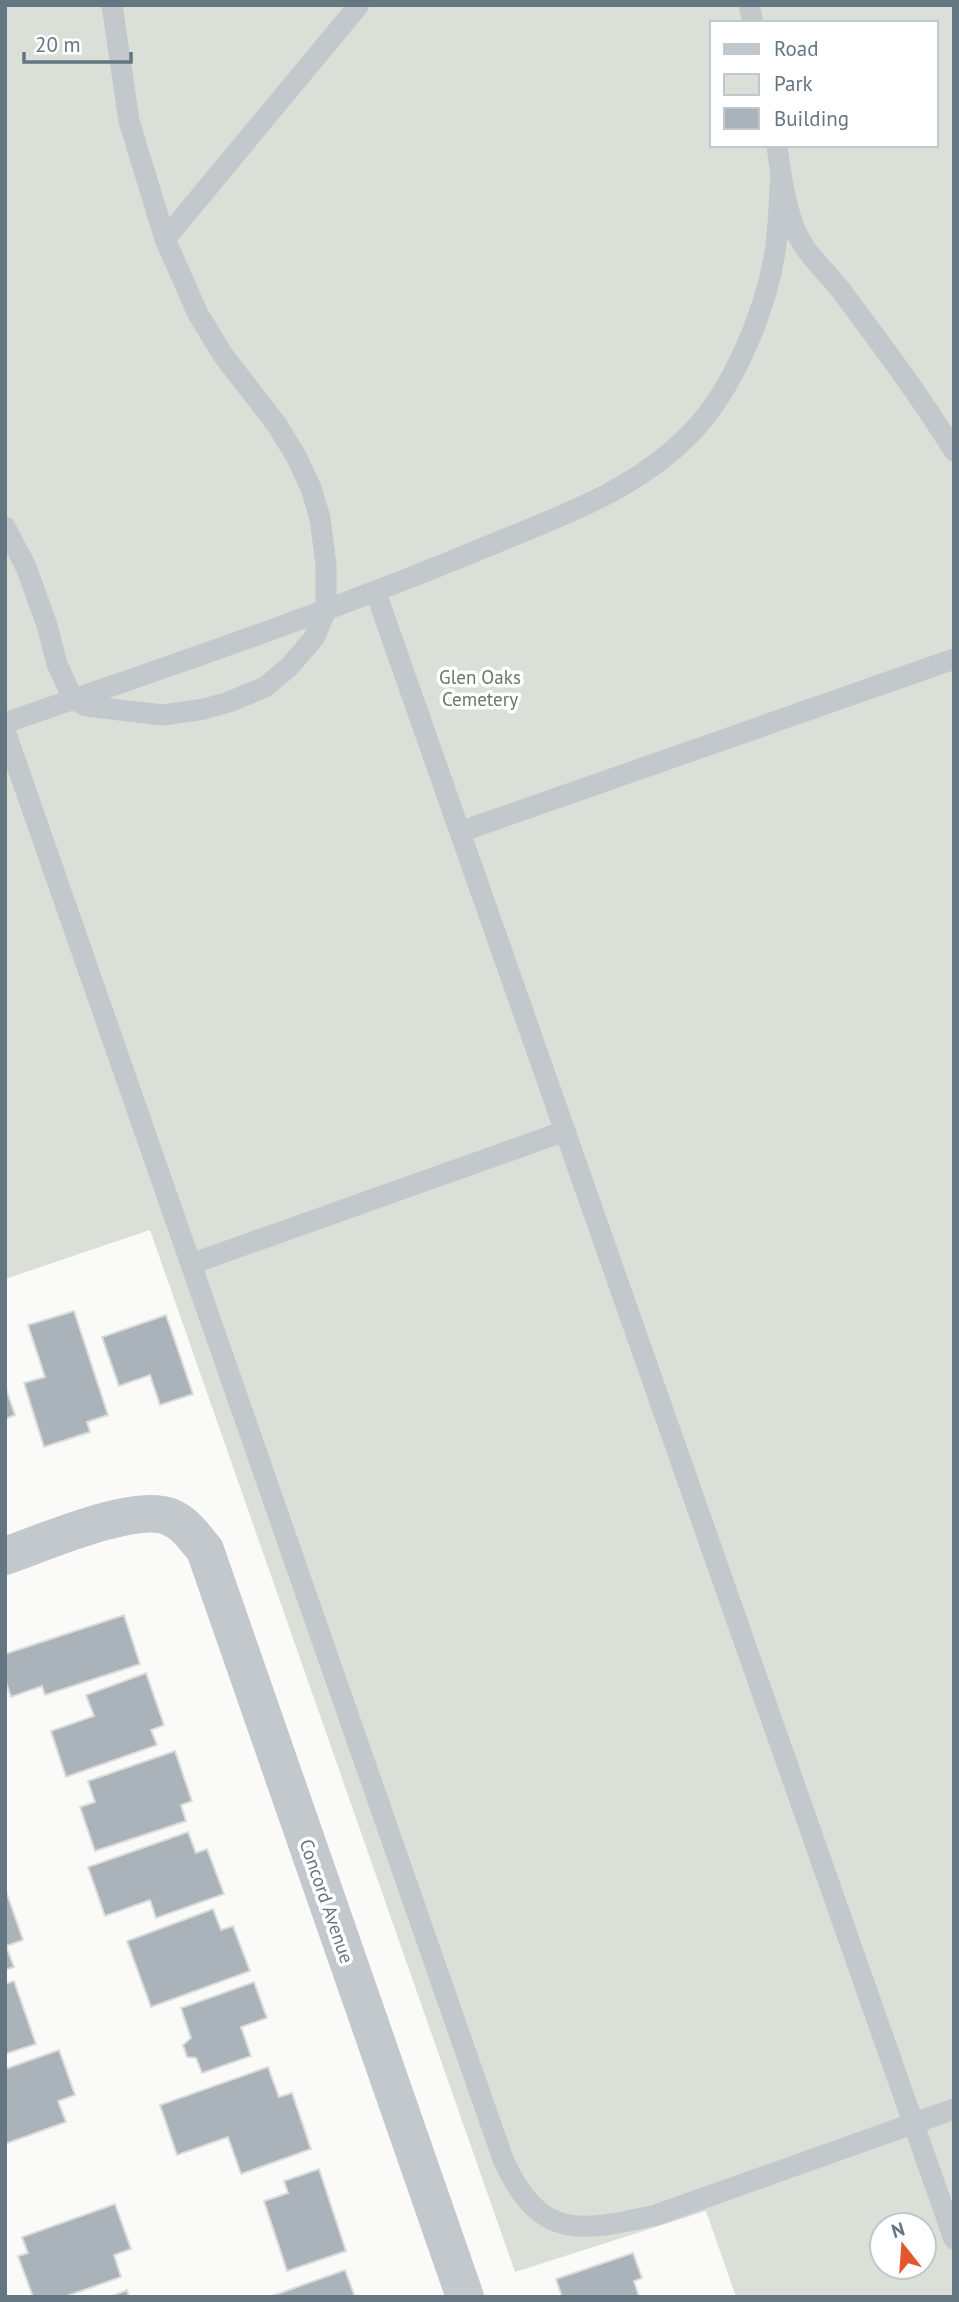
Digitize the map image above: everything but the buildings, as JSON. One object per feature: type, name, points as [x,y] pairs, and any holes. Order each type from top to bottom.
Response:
[{"type":"street","name":"Concord Avenue","points":[[5,1556],[124,1515],[148,1513],[171,1517],[190,1531],[205,1550],[465,2297]]},
{"type":"lane","points":[[5,527],[26,567],[47,625],[57,664],[73,699],[86,706],[163,715],[229,702],[265,687],[289,667],[314,638],[326,610],[326,565],[320,518],[312,488],[277,425],[223,355],[198,314],[165,239],[129,121],[112,5]]},
{"type":"lane","points":[[165,239],[359,5]]},
{"type":"lane","points":[[777,147],[780,173],[793,225],[809,255],[838,287],[894,361],[954,451]]},
{"type":"lane","points":[[5,723],[376,593],[616,491],[657,464],[693,431],[725,391],[749,340],[775,253],[780,173]]},
{"type":"lane","points":[[376,593],[954,2239]]},
{"type":"lane","points":[[460,832],[954,659]]},
{"type":"lane","points":[[5,731],[513,2182],[542,2216],[560,2225],[582,2228],[614,2224],[656,2216],[954,2109]]},
{"type":"lane","points":[[191,1264],[565,1131]]},
{"type":"green space","name":"Glen Oaks Cemetery","points":[[5,5],[954,5],[954,2297],[736,2297],[706,2211],[515,2272],[150,1230],[5,1279]]}]
